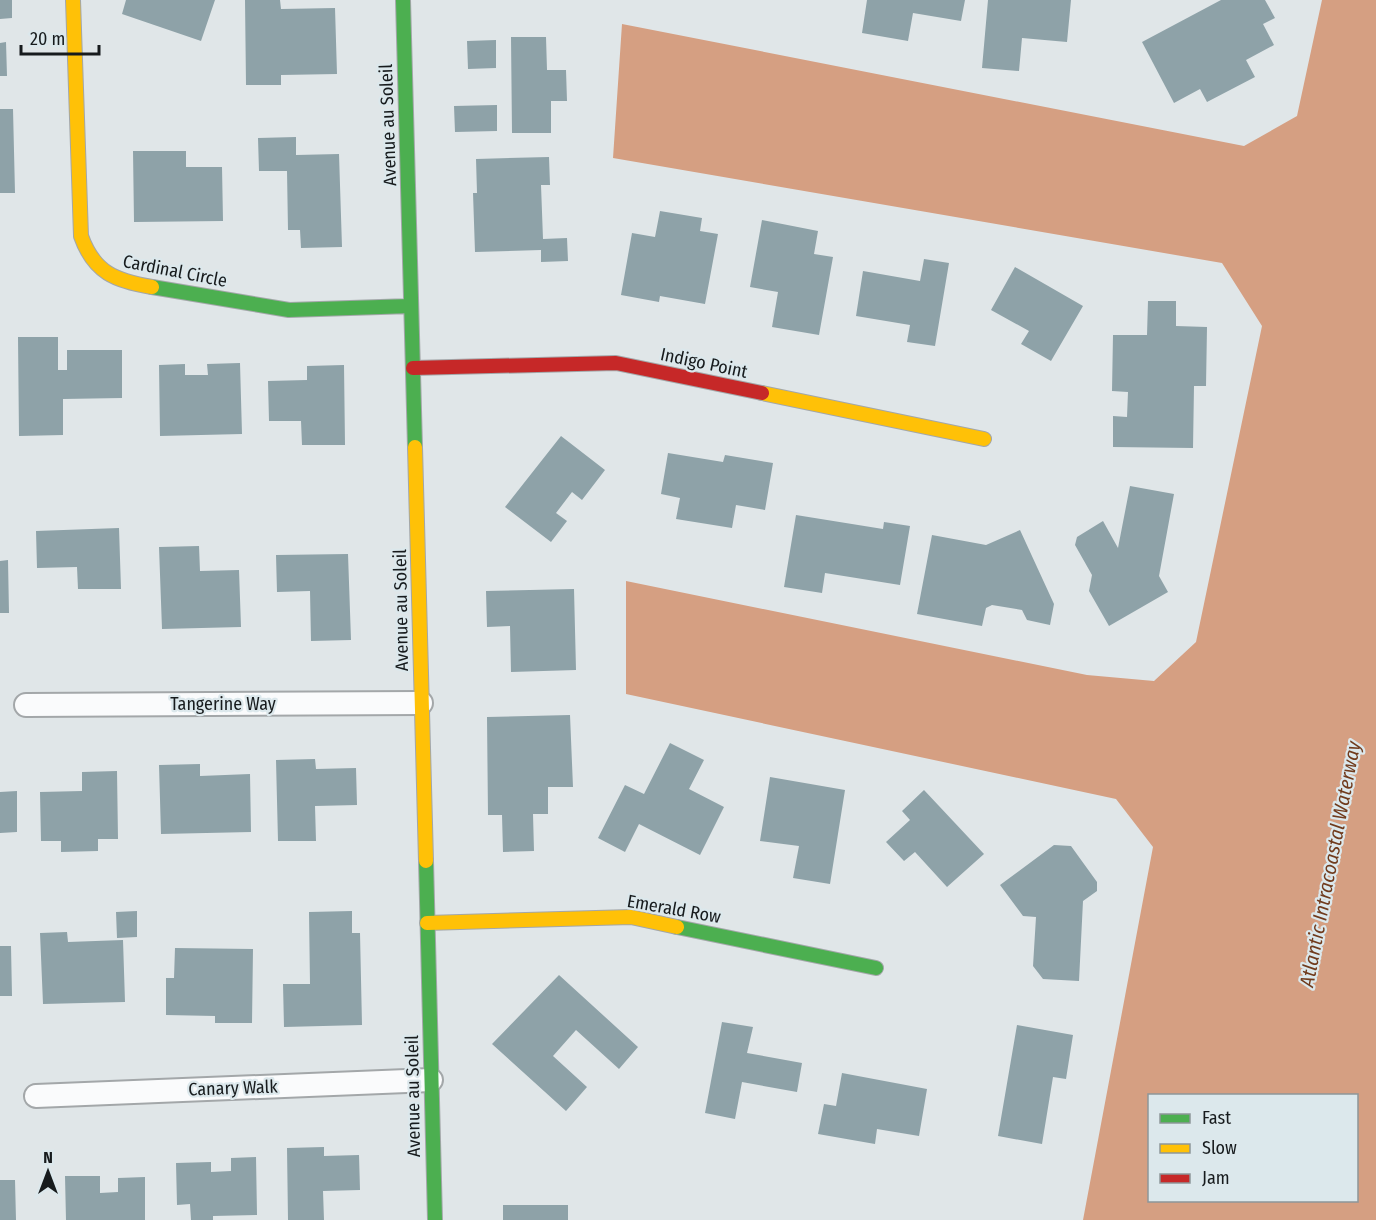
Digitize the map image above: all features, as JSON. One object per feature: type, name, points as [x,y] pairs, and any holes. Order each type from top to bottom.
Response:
[{"type":"street","name":"Cardinal Circle","points":[[73,0],[79,226],[82,245],[92,261],[106,274],[123,282],[289,310],[411,306]]},
{"type":"street","name":"Avenue au Soleil","points":[[403,0],[435,1220]]},
{"type":"street","name":"Indigo Point","points":[[413,368],[616,363],[984,439]]},
{"type":"street","name":"Tangerine Way","points":[[26,705],[421,703]]},
{"type":"street","name":"Emerald Row","points":[[427,923],[631,917],[876,968]]},
{"type":"street","name":"Canary Walk","points":[[36,1096],[431,1080]]},
{"type":"water","name":"Atlantic Intracoastal Waterway","points":[[1322,0],[1376,0],[1376,1220],[1083,1220],[1153,847],[1116,799],[626,694],[626,581],[1087,675],[1154,681],[1196,642],[1262,326],[1222,263],[613,158],[622,24],[1244,146],[1297,116]]},
{"type":"building","points":[[0,0],[12,0],[12,18],[0,19]]},
{"type":"building","points":[[126,0],[215,0],[201,41],[122,14]]},
{"type":"building","points":[[245,0],[280,0],[281,9],[335,8],[337,74],[281,75],[281,85],[246,85]]},
{"type":"building","points":[[867,0],[965,0],[961,21],[913,13],[908,41],[862,33]]},
{"type":"building","points":[[988,0],[1071,0],[1067,42],[1022,38],[1019,71],[982,68]]},
{"type":"building","points":[[1221,0],[1265,0],[1275,18],[1263,24],[1274,45],[1246,60],[1255,77],[1207,102],[1200,89],[1174,103],[1142,42]]},
{"type":"building","points":[[511,37],[546,37],[547,70],[566,70],[567,101],[551,101],[551,133],[512,133]]},
{"type":"building","points":[[496,40],[496,68],[468,69],[467,41]]},
{"type":"building","points":[[6,42],[7,76],[0,76],[0,43]]},
{"type":"building","points":[[497,105],[497,131],[455,132],[454,106]]},
{"type":"building","points":[[0,109],[13,109],[15,193],[0,193]]},
{"type":"building","points":[[296,137],[296,155],[339,154],[342,247],[301,248],[300,230],[288,230],[287,171],[259,171],[258,138]]},
{"type":"building","points":[[133,151],[186,151],[186,167],[222,167],[223,221],[134,222]]},
{"type":"building","points":[[549,157],[550,185],[541,185],[543,239],[567,238],[568,261],[541,262],[541,250],[475,252],[473,193],[477,193],[476,159]]},
{"type":"building","points":[[660,211],[702,218],[700,231],[718,234],[705,304],[660,296],[659,302],[621,295],[632,233],[655,237]]},
{"type":"building","points":[[762,220],[818,231],[814,254],[833,257],[819,335],[772,327],[778,292],[750,287]]},
{"type":"building","points":[[924,259],[949,263],[935,346],[907,342],[910,325],[856,316],[863,271],[920,281]]},
{"type":"building","points":[[1015,267],[1083,306],[1051,361],[1021,344],[1029,331],[991,310]]},
{"type":"building","points":[[1148,301],[1176,301],[1176,326],[1207,327],[1206,386],[1194,386],[1193,448],[1113,447],[1113,416],[1127,417],[1128,392],[1112,391],[1113,335],[1147,335]]},
{"type":"building","points":[[18,337],[58,337],[58,370],[67,370],[67,350],[122,350],[122,398],[63,399],[63,435],[19,436]]},
{"type":"building","points":[[240,363],[242,434],[160,436],[159,365],[185,364],[185,375],[208,375],[207,364]]},
{"type":"building","points":[[344,365],[345,445],[302,445],[301,421],[269,421],[268,381],[307,380],[307,366]]},
{"type":"building","points":[[561,436],[605,470],[582,500],[572,492],[556,513],[567,521],[551,542],[505,507]]},
{"type":"building","points":[[668,453],[723,462],[725,455],[773,463],[765,510],[736,505],[732,528],[676,519],[680,498],[661,494]]},
{"type":"building","points":[[1130,486],[1174,494],[1159,576],[1168,592],[1109,626],[1089,591],[1092,575],[1075,545],[1077,537],[1103,521],[1118,548]]},
{"type":"building","points":[[796,515],[883,529],[884,522],[910,526],[900,585],[825,573],[822,593],[784,587]]},
{"type":"building","points":[[119,528],[121,589],[78,589],[77,567],[37,568],[36,531]]},
{"type":"building","points":[[1020,530],[1054,604],[1050,625],[1027,620],[1022,610],[992,605],[986,608],[982,626],[917,614],[932,535],[986,545]]},
{"type":"building","points":[[199,546],[200,571],[239,570],[241,627],[162,629],[159,547]]},
{"type":"building","points":[[348,554],[351,640],[311,641],[310,591],[277,592],[276,555]]},
{"type":"building","points":[[8,560],[9,613],[0,613],[0,561]]},
{"type":"building","points":[[574,589],[576,670],[511,672],[510,626],[487,627],[486,591]]},
{"type":"building","points":[[570,715],[573,787],[548,787],[548,814],[533,814],[534,851],[503,852],[502,815],[488,815],[487,717]]},
{"type":"building","points":[[670,743],[704,760],[689,789],[724,807],[700,855],[639,824],[625,852],[598,838],[625,785],[644,794]]},
{"type":"building","points":[[315,759],[316,769],[356,768],[357,805],[315,806],[316,841],[278,841],[276,760]]},
{"type":"building","points":[[200,764],[200,776],[250,774],[251,832],[161,834],[159,765]]},
{"type":"building","points":[[117,771],[118,839],[98,839],[98,851],[61,852],[61,841],[41,841],[40,792],[82,791],[82,772]]},
{"type":"building","points":[[770,777],[845,790],[830,884],[793,878],[799,846],[760,841]]},
{"type":"building","points":[[924,790],[984,854],[947,887],[915,852],[904,861],[886,842],[910,820],[902,811]]},
{"type":"building","points":[[17,791],[17,832],[0,833],[0,792]]},
{"type":"building","points":[[1054,845],[1071,846],[1097,882],[1097,891],[1083,901],[1079,981],[1043,979],[1033,966],[1036,917],[1023,916],[1000,885]]},
{"type":"building","points":[[137,911],[137,937],[117,938],[116,912]]},
{"type":"building","points":[[352,911],[352,933],[360,933],[362,1025],[284,1027],[283,984],[310,984],[309,912]]},
{"type":"building","points":[[67,932],[68,942],[123,940],[125,1002],[43,1004],[40,933]]},
{"type":"building","points":[[0,946],[11,946],[12,996],[0,996]]},
{"type":"building","points":[[175,948],[253,949],[252,1023],[215,1023],[215,1016],[166,1015],[166,978],[174,978]]},
{"type":"building","points":[[559,975],[638,1047],[619,1069],[576,1030],[553,1056],[587,1087],[566,1111],[492,1044]]},
{"type":"building","points":[[722,1022],[753,1027],[747,1053],[802,1063],[797,1092],[742,1082],[735,1119],[705,1113]]},
{"type":"building","points":[[1017,1025],[1073,1035],[1066,1079],[1053,1077],[1042,1144],[998,1136]]},
{"type":"building","points":[[842,1073],[927,1089],[919,1136],[877,1129],[875,1144],[818,1134],[824,1104],[836,1106]]},
{"type":"building","points":[[324,1147],[324,1156],[359,1155],[360,1190],[323,1191],[324,1220],[288,1220],[287,1148]]},
{"type":"building","points":[[256,1157],[257,1215],[213,1216],[213,1220],[191,1220],[190,1204],[177,1205],[176,1163],[211,1162],[211,1172],[231,1171],[231,1158]]},
{"type":"building","points":[[65,1176],[100,1176],[100,1193],[118,1192],[118,1178],[145,1177],[145,1220],[66,1220]]},
{"type":"building","points":[[0,1180],[15,1180],[16,1220],[0,1220]]},
{"type":"building","points":[[503,1205],[568,1205],[568,1220],[503,1220]]},
{"type":"traffic: fast","points":[[403,0],[415,447]]},
{"type":"traffic: fast","points":[[152,287],[289,310],[411,306]]},
{"type":"traffic: fast","points":[[426,861],[435,1220]]},
{"type":"traffic: fast","points":[[677,927],[876,968]]},
{"type":"traffic: slow","points":[[73,0],[81,236],[93,259],[108,273],[128,282],[152,287]]},
{"type":"traffic: slow","points":[[762,393],[984,439]]},
{"type":"traffic: slow","points":[[415,447],[426,861]]},
{"type":"traffic: slow","points":[[427,923],[631,917],[677,927]]},
{"type":"traffic: jam","points":[[413,368],[616,363],[762,393]]}]
